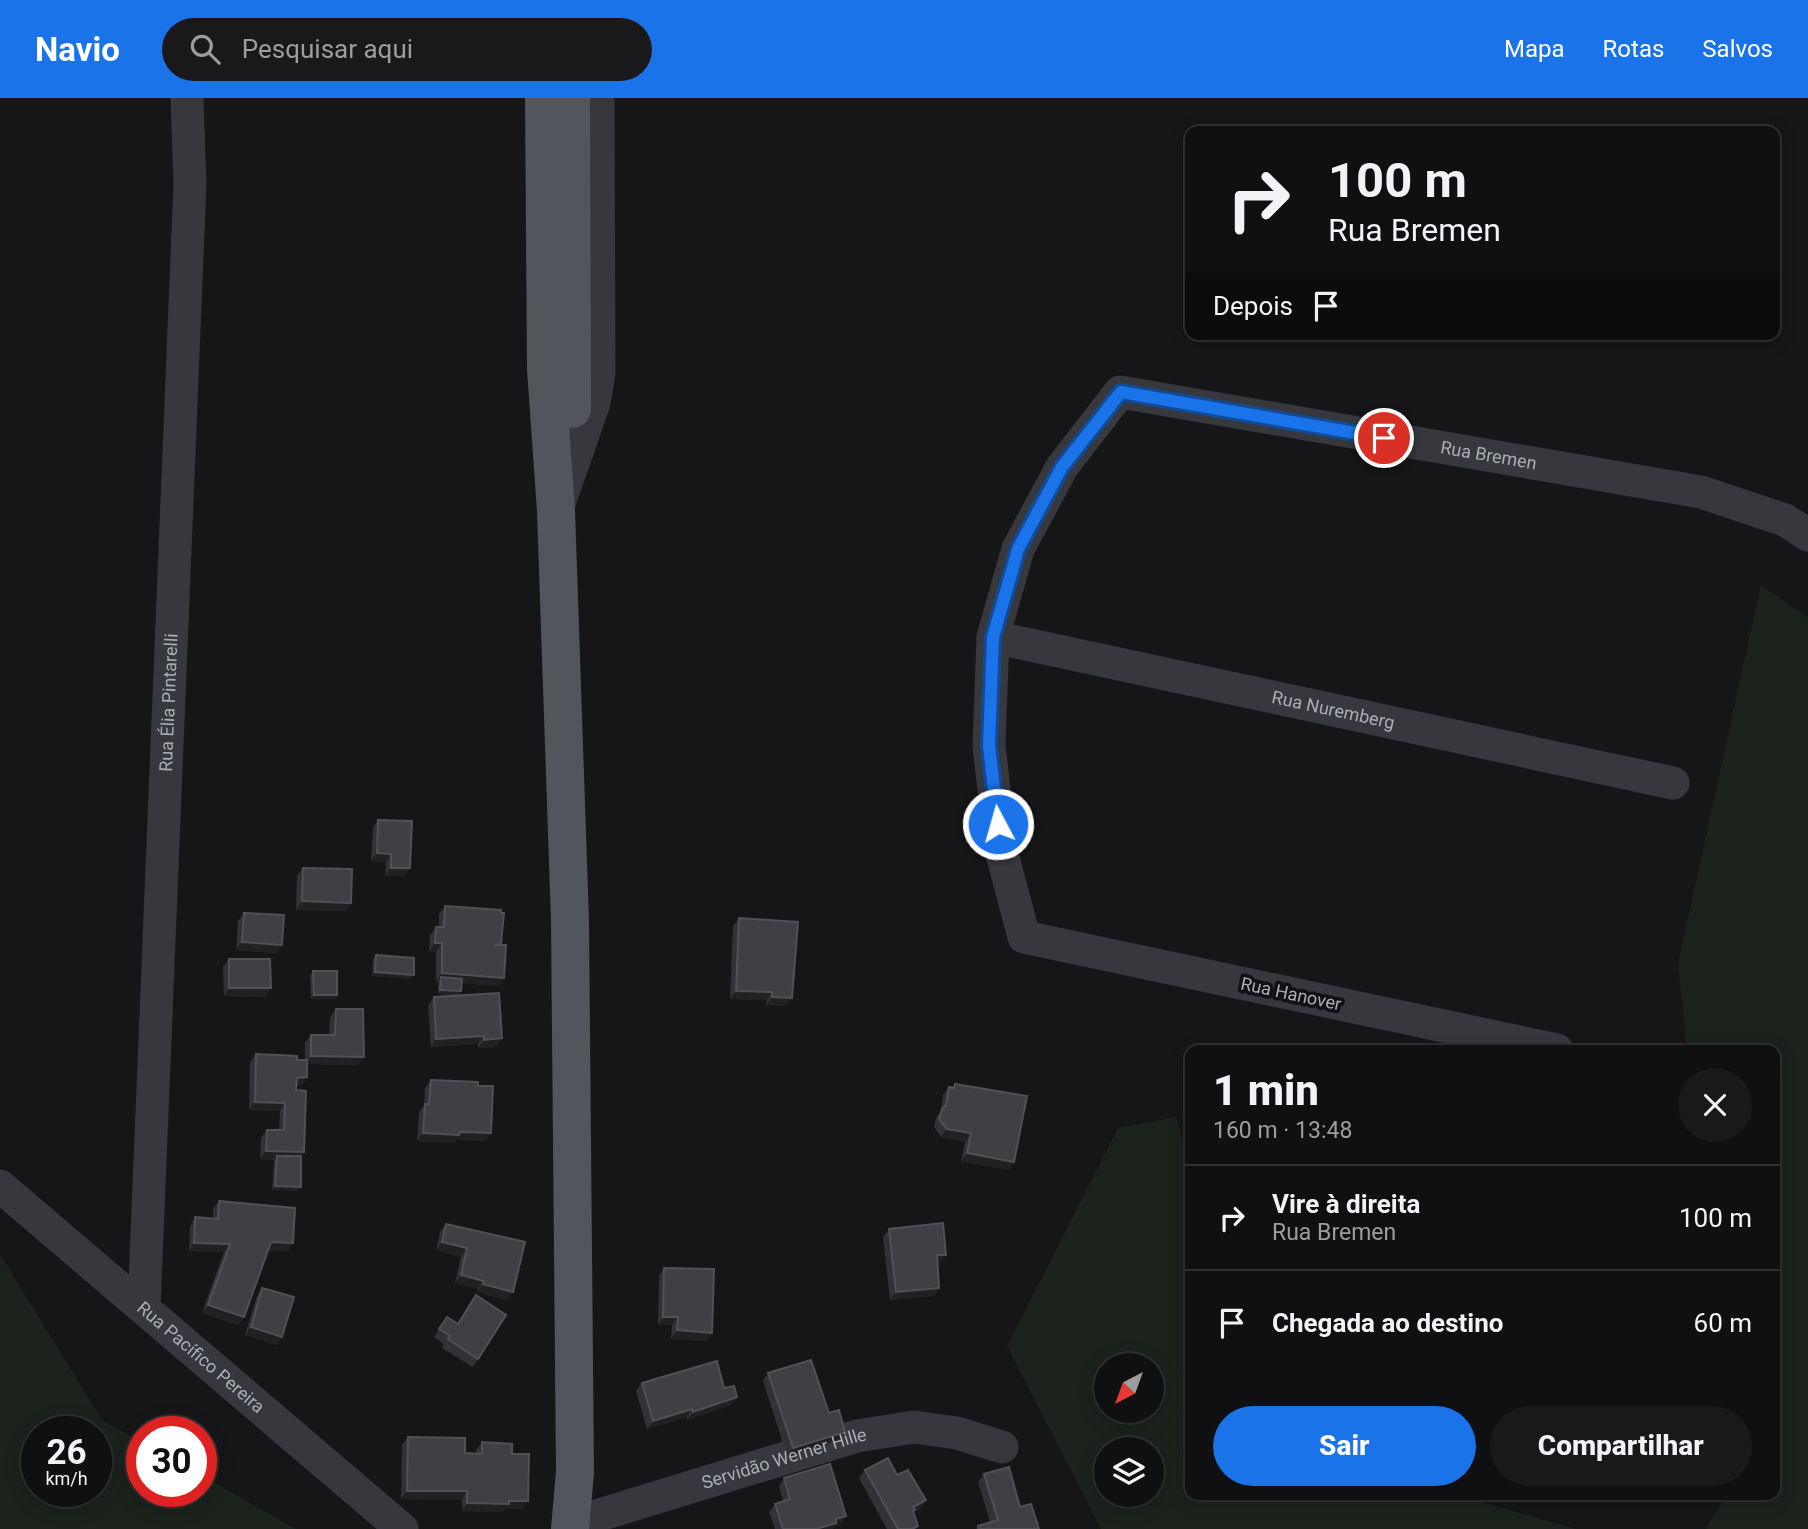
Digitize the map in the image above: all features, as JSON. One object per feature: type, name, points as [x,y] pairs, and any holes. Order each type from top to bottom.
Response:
[{"type":"main road","points":[[544,98],[546,369],[556,511],[570,921],[575,1472],[570,1526]]},
{"type":"main road","points":[[556,511],[572,412],[571,98]]},
{"type":"street","name":"Rua Élia Pintarelli","points":[[144,1308],[190,183],[187,98]]},
{"type":"street","points":[[556,511],[594,403],[599,373],[598,98]]},
{"type":"street","name":"Rua Bremen","points":[[993,637],[1018,549],[1062,467],[1121,392],[1701,492],[1785,520],[1808,535]]},
{"type":"street","name":"Rua Nuremberg","points":[[993,637],[1673,783]]},
{"type":"street","name":"Rua Hanover","points":[[993,637],[989,746],[1001,850],[1024,937],[1534,1045]]},
{"type":"street","name":"Rua Pacífico Pereira","points":[[0,1186],[402,1529]]},
{"type":"street","name":"Servidão Werner Hille","points":[[570,1526],[857,1436],[914,1427],[957,1433],[1003,1447]]},
{"type":"shaded area","points":[[1761,585],[1808,618],[1808,1529],[1706,1529],[1723,1500],[1780,1500],[1780,1045],[1686,1045],[1678,963]]},
{"type":"shaded area","points":[[1176,1117],[1185,1147],[1185,1500],[1474,1500],[1576,1529],[1101,1529],[1007,1346],[1118,1128]]},
{"type":"shaded area","points":[[0,1254],[100,1416],[21,1416],[21,1507],[112,1507],[112,1426],[126,1433],[126,1507],[217,1507],[217,1484],[296,1529],[0,1529]]},
{"type":"building","points":[[378,820],[412,821],[410,868],[391,868],[391,854],[377,853]]},
{"type":"building","points":[[303,868],[352,869],[351,903],[302,901]]},
{"type":"building","points":[[445,906],[501,910],[501,913],[504,913],[501,944],[494,945],[506,945],[504,978],[442,973],[442,943],[435,943],[436,927],[444,927]]},
{"type":"building","points":[[244,913],[284,915],[282,945],[242,942]]},
{"type":"building","points":[[739,918],[798,922],[792,998],[772,997],[772,992],[736,991]]},
{"type":"building","points":[[376,955],[414,958],[414,975],[375,972]]},
{"type":"building","points":[[229,959],[270,959],[271,988],[229,988]]},
{"type":"building","points":[[313,971],[337,971],[337,995],[314,995]]},
{"type":"building","points":[[441,977],[462,979],[461,991],[440,990]]},
{"type":"building","points":[[499,993],[502,1038],[484,1040],[484,1036],[436,1039],[434,997]]},
{"type":"building","points":[[336,1009],[363,1009],[364,1057],[311,1056],[311,1035],[335,1035]]},
{"type":"building","points":[[256,1054],[297,1056],[297,1060],[307,1060],[307,1077],[297,1078],[296,1090],[306,1091],[304,1152],[266,1151],[267,1130],[284,1130],[285,1103],[255,1102]]},
{"type":"building","points":[[431,1080],[478,1082],[478,1086],[493,1086],[491,1133],[423,1133],[425,1104],[429,1104]]},
{"type":"building","points":[[955,1084],[1027,1096],[1014,1162],[967,1153],[971,1133],[947,1129],[939,1119],[946,1105],[949,1087],[954,1088]]},
{"type":"building","points":[[277,1156],[301,1156],[301,1187],[275,1186]]},
{"type":"building","points":[[219,1201],[295,1208],[293,1243],[271,1242],[244,1317],[208,1305],[230,1244],[194,1243],[195,1217],[218,1219]]},
{"type":"building","points":[[943,1223],[946,1255],[937,1255],[939,1288],[896,1292],[889,1229]]},
{"type":"building","points":[[446,1224],[525,1242],[513,1292],[461,1275],[467,1248],[442,1242]]},
{"type":"building","points":[[664,1268],[714,1269],[712,1333],[677,1330],[678,1317],[663,1317]]},
{"type":"building","points":[[262,1288],[294,1297],[282,1337],[251,1327]]},
{"type":"building","points":[[476,1295],[506,1315],[478,1359],[448,1339],[450,1336],[439,1329],[447,1317],[458,1324]]},
{"type":"building","points":[[811,1360],[829,1413],[839,1410],[845,1432],[793,1448],[768,1373]]},
{"type":"building","points":[[717,1361],[724,1388],[734,1386],[737,1397],[693,1412],[692,1409],[653,1421],[642,1383]]},
{"type":"building","points":[[408,1437],[465,1438],[465,1453],[482,1454],[482,1442],[512,1444],[512,1454],[529,1454],[528,1501],[509,1501],[509,1504],[467,1503],[467,1491],[407,1491]]},
{"type":"building","points":[[888,1458],[897,1475],[908,1470],[926,1500],[913,1507],[918,1526],[912,1529],[898,1529],[865,1470]]},
{"type":"building","points":[[830,1464],[846,1516],[836,1519],[836,1523],[816,1529],[783,1529],[775,1504],[790,1499],[784,1478]]},
{"type":"building","points":[[1009,1467],[1020,1507],[1031,1504],[1039,1529],[979,1529],[978,1526],[998,1520],[984,1474]]},
{"type":"route","points":[[998,824],[989,746],[993,637],[1018,549],[1062,467],[1121,392],[1384,438]]}]
